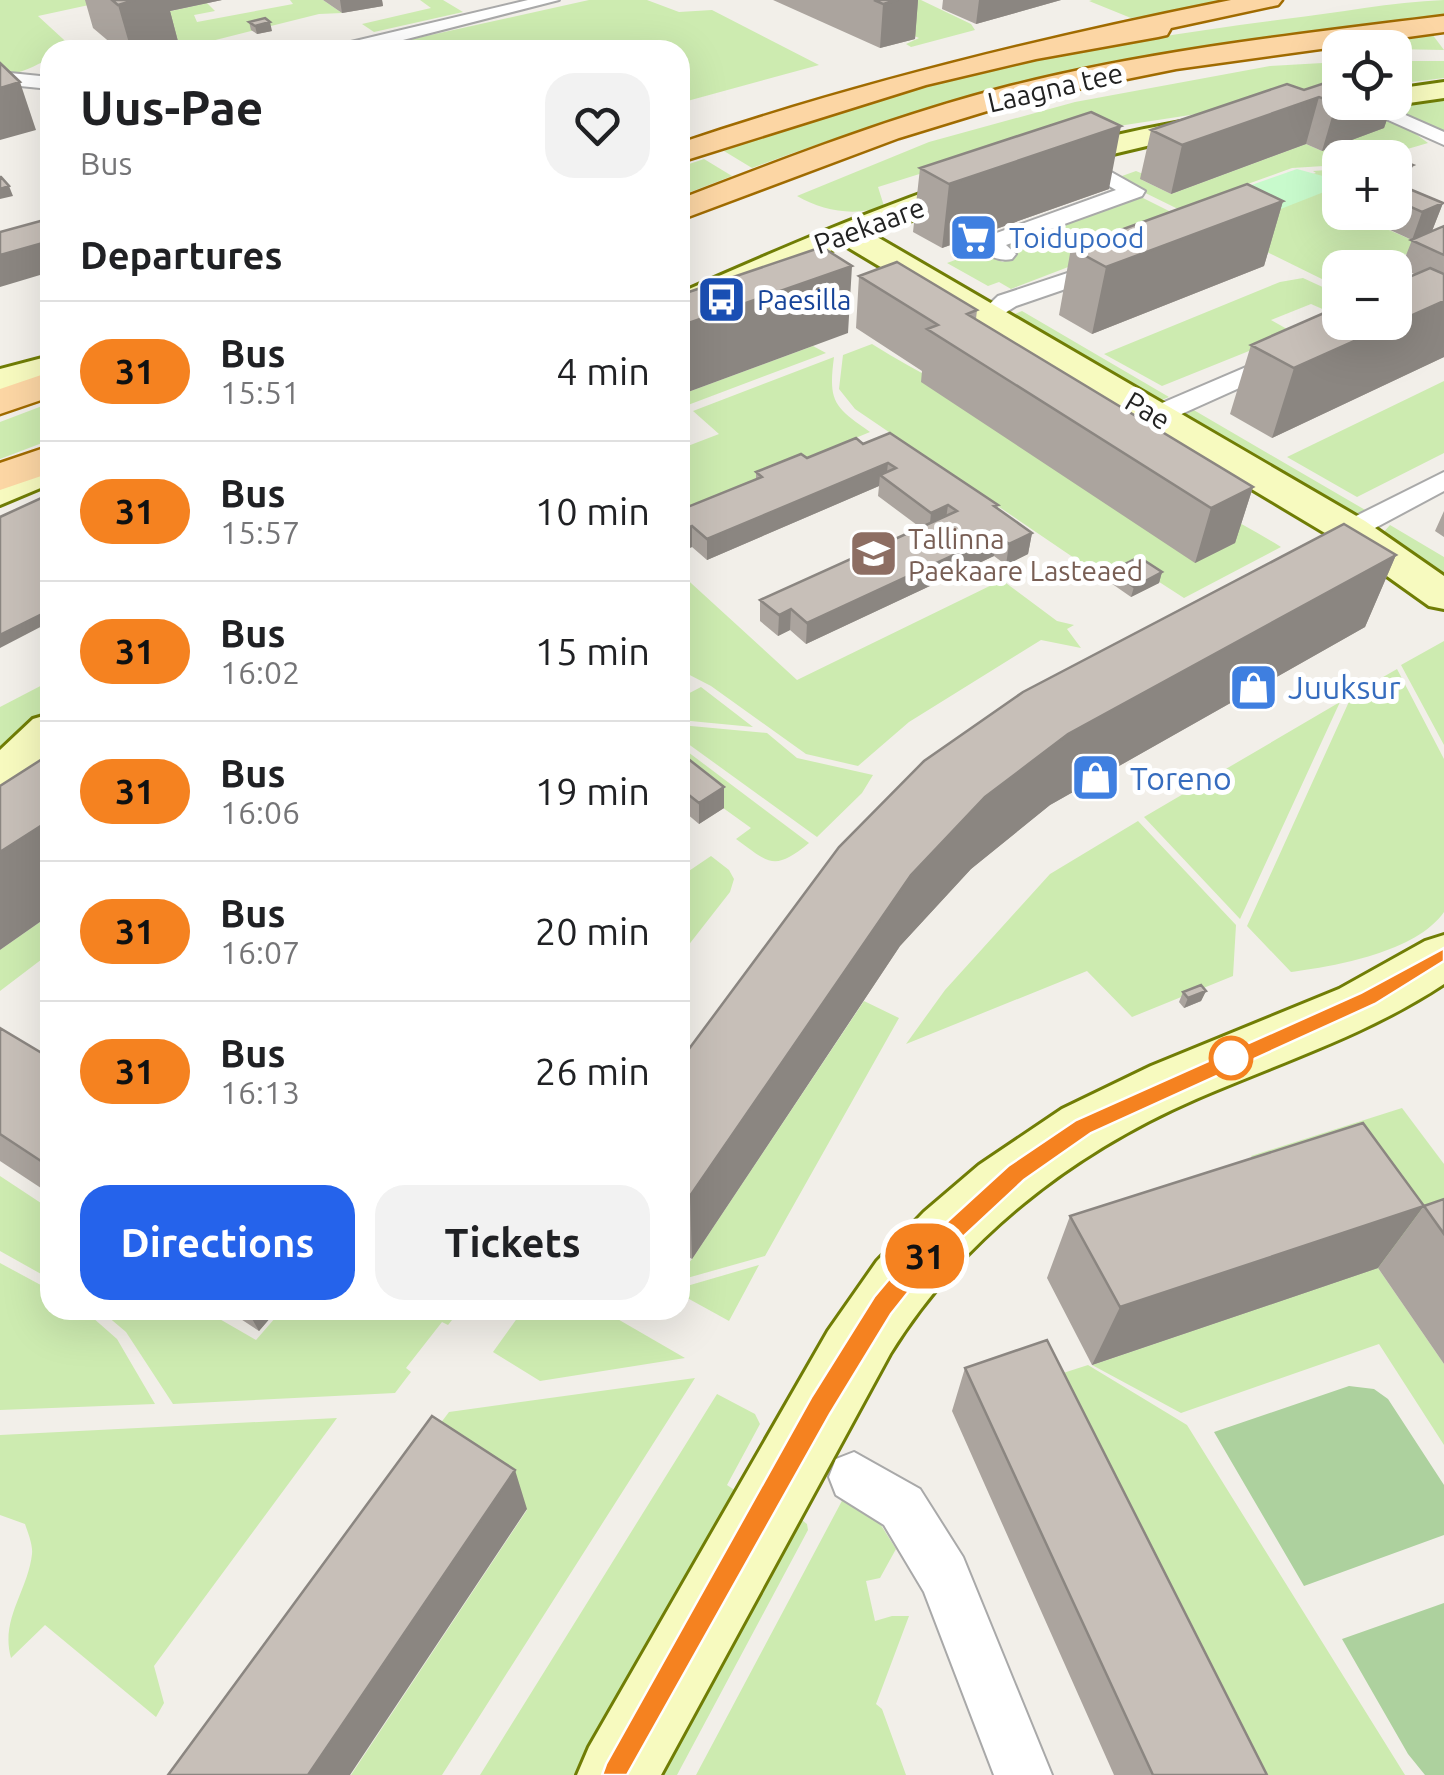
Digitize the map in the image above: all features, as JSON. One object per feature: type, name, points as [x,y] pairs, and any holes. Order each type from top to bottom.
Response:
[{"type":"main road","name":"Laagna tee","points":[[690,151],[877,87],[1074,41],[1281,5]]},
{"type":"main road","name":"Laagna tee","points":[[690,206],[883,133],[997,99],[1203,56],[1444,24]]},
{"type":"main road","points":[[1412,54],[1425,54]]},
{"type":"main road","points":[[1083,79],[1145,76],[1276,57],[1322,55]]},
{"type":"main road","points":[[0,402],[40,388]]},
{"type":"main road","points":[[0,478],[40,462]]},
{"type":"street","points":[[383,40],[550,0]]},
{"type":"street","points":[[0,78],[40,82]]},
{"type":"street","points":[[1412,95],[1444,90]]},
{"type":"street","name":"Paekaare","points":[[690,301],[846,232],[1070,155],[1172,130],[1322,107]]},
{"type":"street","points":[[1390,120],[1440,147]]},
{"type":"street","points":[[1004,254],[988,244],[1134,191],[1070,155]]},
{"type":"street","name":"Pae","points":[[846,232],[1350,530],[1444,596]]},
{"type":"street","points":[[989,316],[1007,301],[1137,257]]},
{"type":"street","points":[[1157,416],[1302,351]]},
{"type":"street","points":[[0,380],[40,370]]},
{"type":"street","points":[[0,492],[40,474]]},
{"type":"street","points":[[1350,530],[1444,480]]},
{"type":"street","points":[[0,779],[40,740]]},
{"type":"street","points":[[617,1775],[821,1405],[883,1306],[913,1268],[1016,1173],[1084,1126],[1368,998],[1444,956]]},
{"type":"street","points":[[854,1477],[902,1507],[944,1576],[1023,1775]]},
{"type":"green space","points":[[0,0],[112,0],[38,16],[64,40],[40,40],[40,63],[20,72],[0,74]]},
{"type":"green space","points":[[290,0],[323,0],[342,13],[319,14],[216,40],[169,40],[126,21],[207,3],[215,11],[194,15],[197,22],[293,4]]},
{"type":"green space","points":[[420,0],[443,0],[463,12],[374,32],[362,24],[431,8]]},
{"type":"green space","points":[[589,0],[647,0],[679,12],[712,10],[819,65],[690,100],[690,40],[408,40]]},
{"type":"green space","points":[[826,0],[921,0],[971,24],[975,30],[911,47],[906,44],[919,38]]},
{"type":"green space","points":[[1092,0],[1248,0],[1131,18],[1089,1]]},
{"type":"green space","points":[[1444,0],[1444,17],[1322,30],[1322,34],[1165,55],[1033,81],[911,114],[752,168],[724,151],[861,104],[1001,68],[1142,40]]},
{"type":"green space","points":[[1432,34],[1444,50],[1412,49],[1412,37]]},
{"type":"green space","points":[[1412,61],[1444,61],[1444,78],[1412,82]]},
{"type":"green space","points":[[1322,63],[1322,95],[1112,127],[996,150],[878,187],[884,206],[873,209],[839,211],[797,196],[929,142],[1075,102],[1270,66]]},
{"type":"green space","points":[[1444,99],[1444,132],[1412,119],[1412,103]]},
{"type":"green space","points":[[1357,120],[1385,120],[1428,143],[1412,148],[1412,140],[1334,140]]},
{"type":"green space","points":[[1306,144],[1322,151],[1322,166],[1292,168],[1178,209],[1123,182],[1122,176],[1136,171],[1148,176],[1142,180],[1171,194]]},
{"type":"green space","points":[[704,159],[732,176],[690,192],[690,164]]},
{"type":"green space","points":[[1297,169],[1322,176],[1322,193],[1273,212],[1229,193]]},
{"type":"green space","points":[[1322,170],[1322,230],[1389,230],[1412,240],[1444,238],[1412,252],[1322,250],[1322,279],[1188,213],[1316,173],[1313,171]]},
{"type":"green space","points":[[1132,198],[1143,198],[1217,235],[1110,251],[1011,289],[999,282],[988,286],[947,263],[977,252],[1003,262],[1014,252],[1004,247]]},
{"type":"green space","points":[[1303,278],[1322,287],[1322,309],[1311,304],[1271,320],[1294,333],[1162,386],[1104,354],[1280,282]]},
{"type":"green space","points":[[1022,311],[1169,397],[1157,402],[1010,316]]},
{"type":"green space","points":[[872,344],[972,399],[1181,493],[1281,547],[1184,598],[1136,567],[1108,581],[855,409],[839,389],[843,355]]},
{"type":"green space","points":[[813,346],[826,353],[690,404],[690,391]]},
{"type":"green space","points":[[834,357],[832,384],[836,402],[870,432],[690,507],[690,445],[719,434],[693,411]]},
{"type":"green space","points":[[1444,381],[1444,453],[1357,497],[1287,457]]},
{"type":"green space","points":[[40,407],[40,444],[0,459],[0,422]]},
{"type":"green space","points":[[1192,409],[1367,511],[1356,517],[1181,417]]},
{"type":"green space","points":[[1390,525],[1444,557],[1444,575],[1381,535]]},
{"type":"green space","points":[[1002,580],[1057,621],[1074,625],[1067,629],[1081,648],[1041,640],[909,722],[858,766],[806,754],[690,675],[690,582],[797,680]]},
{"type":"green space","points":[[1444,641],[1444,745],[1401,665]]},
{"type":"green space","points":[[1397,669],[1444,759],[1444,912],[1431,926],[1395,947],[1352,961],[1291,972],[1247,926],[1352,695]]},
{"type":"green space","points":[[40,686],[40,723],[0,763],[0,707]]},
{"type":"green space","points":[[701,687],[753,727],[690,721],[690,693]]},
{"type":"green space","points":[[1340,702],[1240,919],[1144,817]]},
{"type":"green space","points":[[690,726],[767,733],[797,758],[873,775],[862,793],[817,837],[690,745]]},
{"type":"green space","points":[[690,754],[809,843],[787,858],[772,861],[736,839],[751,828],[690,784]]},
{"type":"green space","points":[[1138,821],[1236,925],[1233,976],[1132,1017],[1087,971],[906,1044],[945,990],[1050,874]]},
{"type":"green space","points":[[711,856],[734,879],[730,892],[690,943],[690,870]]},
{"type":"green space","points":[[40,922],[40,961],[0,991],[0,950]]},
{"type":"green space","points":[[864,1001],[899,1018],[765,1256],[690,1277],[692,1259]]},
{"type":"green space","points":[[1402,1108],[1444,1164],[1444,1244],[1378,1268],[1444,1364],[1444,1445],[1379,1344],[1181,1413],[1092,1365],[1377,1268],[1281,1201],[1251,1156]]},
{"type":"green space","points":[[0,1176],[40,1202],[40,1273],[0,1251]]},
{"type":"green space","points":[[0,1263],[40,1285],[40,1320],[95,1320],[117,1339],[155,1404],[0,1410]]},
{"type":"green space","points":[[759,1265],[729,1321],[690,1300],[690,1285]]},
{"type":"green space","points":[[112,1320],[221,1320],[256,1340],[273,1320],[452,1320],[448,1325],[442,1322],[406,1368],[411,1372],[395,1393],[173,1404],[126,1332]]},
{"type":"green space","points":[[516,1320],[619,1320],[685,1358],[540,1381],[493,1352]]},
{"type":"green space","points":[[1088,1365],[1187,1425],[1405,1775],[1220,1775],[1029,1384]]},
{"type":"green space","points":[[695,1378],[442,1775],[351,1775],[527,1510],[395,1484],[449,1412]]},
{"type":"green space","points":[[1349,1386],[1374,1389],[1388,1399],[1444,1485],[1444,1535],[1304,1586],[1214,1432]]},
{"type":"green space","points":[[717,1394],[755,1414],[760,1424],[727,1485],[739,1493],[579,1775],[480,1775]]},
{"type":"green space","points":[[337,1418],[154,1666],[164,1703],[156,1717],[45,1625],[11,1658],[9,1630],[32,1550],[25,1524],[0,1515],[0,1435]]},
{"type":"green space","points":[[844,1497],[879,1522],[896,1549],[880,1578],[866,1581],[875,1621],[909,1616],[876,1704],[882,1709],[906,1775],[696,1775]]},
{"type":"green space","points":[[798,1517],[808,1530],[677,1775],[659,1775]]},
{"type":"green space","points":[[1444,1603],[1444,1775],[1425,1775],[1408,1754],[1342,1639]]},
{"type":"building","points":[[265,18],[270,22],[255,26],[249,22]]},
{"type":"building","points":[[0,63],[20,82],[0,88]]},
{"type":"building","points":[[1287,84],[1304,90],[1322,84],[1322,98],[1182,145],[1151,130]]},
{"type":"building","points":[[1091,112],[1121,126],[949,184],[920,168]]},
{"type":"building","points":[[1247,184],[1283,201],[1106,267],[1071,248]]},
{"type":"building","points":[[1412,190],[1443,203],[1422,212],[1412,208]]},
{"type":"building","points":[[40,221],[40,244],[0,255],[0,232]]},
{"type":"building","points":[[1444,226],[1444,255],[1411,240]]},
{"type":"building","points":[[822,247],[852,266],[690,323],[690,292]]},
{"type":"building","points":[[897,262],[977,310],[967,314],[1253,487],[1211,508],[927,329],[938,325],[859,276]]},
{"type":"building","points":[[1430,268],[1444,274],[1444,301],[1412,315],[1412,276]]},
{"type":"building","points":[[1322,314],[1322,340],[1357,340],[1294,368],[1251,345]]},
{"type":"building","points":[[890,433],[998,505],[994,506],[1032,533],[1009,544],[997,535],[807,623],[791,609],[779,615],[760,600],[957,511],[948,505],[931,513],[880,475],[896,468],[888,463],[707,539],[690,527],[690,506],[762,477],[756,472],[801,454],[807,458],[856,438],[863,444]]},
{"type":"building","points":[[40,499],[40,615],[0,635],[0,517]]},
{"type":"building","points":[[1344,524],[1396,555],[1068,734],[985,797],[911,875],[690,1196],[690,1048],[839,847],[924,761],[1023,692]]},
{"type":"building","points":[[1139,557],[1162,572],[1134,587],[1111,571]]},
{"type":"building","points":[[40,760],[40,826],[0,852],[0,786]]},
{"type":"building","points":[[690,760],[724,787],[699,803],[690,796]]},
{"type":"building","points":[[1201,985],[1206,991],[1188,998],[1183,992]]},
{"type":"building","points":[[0,1028],[40,1052],[40,1160],[0,1134]]},
{"type":"building","points":[[1363,1123],[1424,1206],[1120,1307],[1070,1216]]},
{"type":"building","points":[[1444,1199],[1444,1234],[1424,1206]]},
{"type":"building","points":[[1047,1340],[1267,1775],[1153,1775],[965,1368]]},
{"type":"building","points":[[432,1416],[515,1470],[308,1775],[168,1775]]},
{"type":"bus line","name":"31","points":[[617,1775],[821,1405],[883,1306],[913,1268],[1016,1173],[1084,1126],[1368,998],[1444,956]]},
{"type":"place","name":"Toidupood","points":[[974,237]]},
{"type":"place","name":"Paesilla","points":[[722,299]]},
{"type":"place","name":"Tallinna Paekaare Lasteaed","points":[[873,554]]},
{"type":"place","name":"Juuksur","points":[[1253,687]]},
{"type":"place","name":"Toreno","points":[[1095,778]]}]
